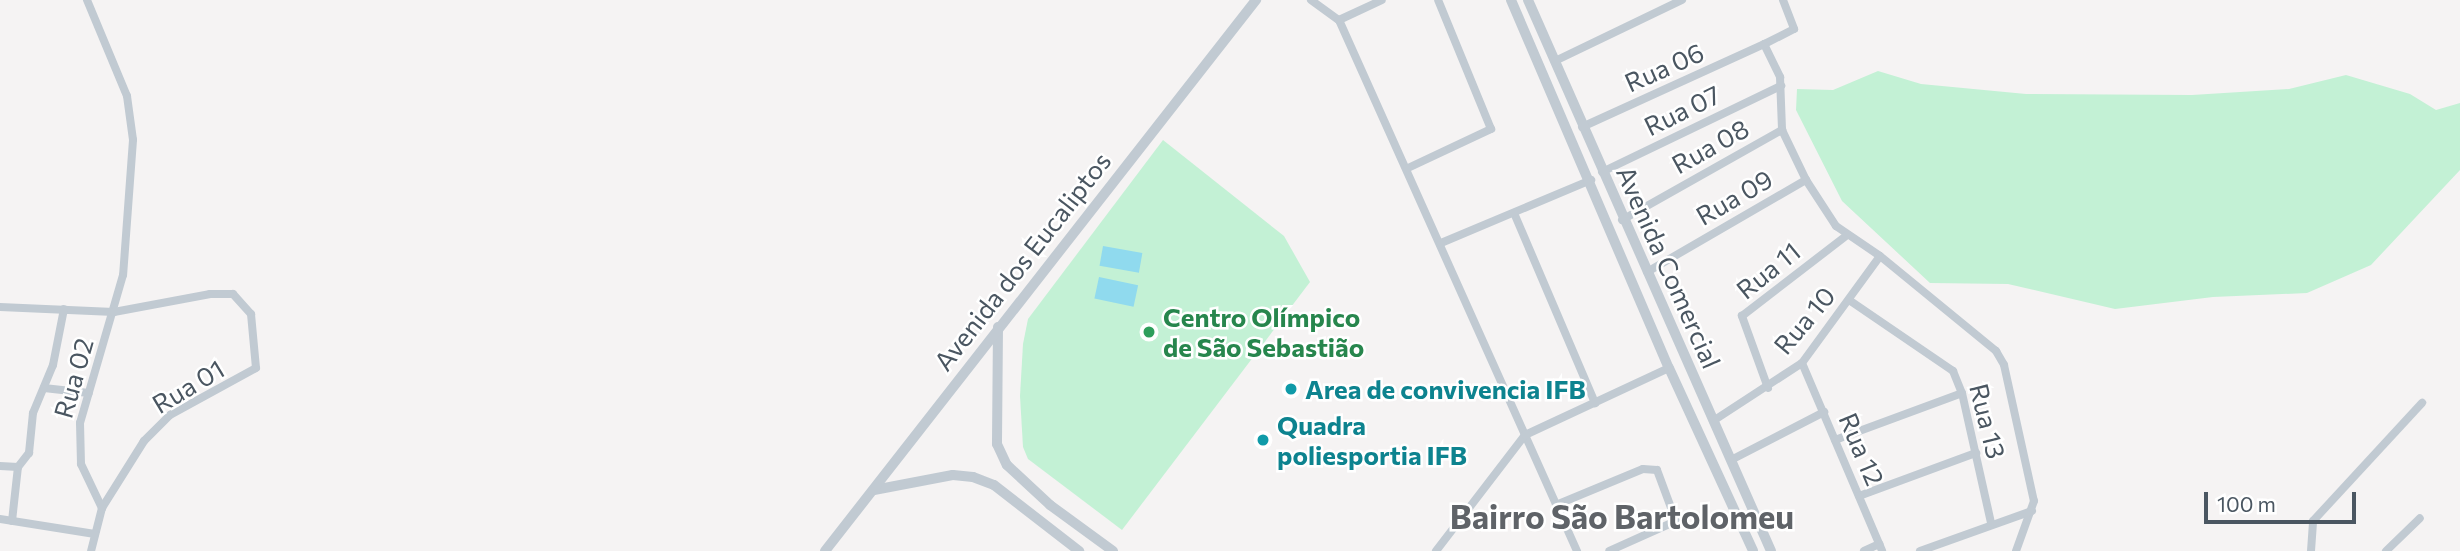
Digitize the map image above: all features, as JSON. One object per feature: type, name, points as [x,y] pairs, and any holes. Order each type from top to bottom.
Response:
[{"type":"street","name":"Rua 02","points":[[87,0],[127,96],[131,117],[123,275],[80,423],[79,451],[102,508]]},
{"type":"street","name":"Avenida dos Eucaliptos","points":[[825,551],[998,326],[1256,0]]},
{"type":"street","points":[[1311,0],[1339,20],[1408,167],[1577,551]]},
{"type":"street","points":[[1339,20],[1382,0]]},
{"type":"street","points":[[1408,167],[1491,129],[1437,0]]},
{"type":"street","name":"Avenida Comercial","points":[[1511,0],[1591,180],[1669,368],[1752,549]]},
{"type":"street","name":"Avenida Comercial","points":[[1528,0],[1622,220],[1771,551]]},
{"type":"street","points":[[1555,61],[1682,0]]},
{"type":"street","name":"Rua 06","points":[[1581,127],[1794,29],[1783,0]]},
{"type":"street","points":[[1764,44],[1781,86],[1782,130],[1806,180],[1836,226],[1880,256],[1996,351],[2004,365],[2032,488],[2032,511],[2016,551]]},
{"type":"street","name":"Rua 07","points":[[1602,172],[1781,86]]},
{"type":"street","name":"Rua 08","points":[[1622,220],[1782,130]]},
{"type":"street","points":[[1580,156],[1592,150]]},
{"type":"street","points":[[1441,243],[1591,180]]},
{"type":"street","name":"Rua 09","points":[[1647,272],[1806,180]]},
{"type":"street","points":[[1602,207],[1614,200]]},
{"type":"street","points":[[1514,213],[1595,402]]},
{"type":"street","name":"Rua 11","points":[[1768,388],[1742,316],[1847,234]]},
{"type":"street","name":"Rua 10","points":[[1713,421],[1768,388],[1801,363],[1880,256]]},
{"type":"street","name":"Rua 01","points":[[102,508],[144,440],[170,415],[248,375],[258,359],[251,314],[233,294],[210,294],[114,312]]},
{"type":"street","name":"Rua 13","points":[[1849,300],[1953,371],[1962,393],[1991,523]]},
{"type":"street","points":[[0,307],[114,312]]},
{"type":"street","points":[[12,521],[18,467],[29,453],[33,413],[44,388],[64,309]]},
{"type":"street","points":[[998,326],[997,444],[1019,479],[1113,551]]},
{"type":"street","name":"Rua 12","points":[[1801,363],[1880,547]]},
{"type":"street","points":[[1436,551],[1525,435],[1669,368]]},
{"type":"street","points":[[44,388],[89,393]]},
{"type":"street","points":[[1835,440],[1962,393]]},
{"type":"street","points":[[2311,551],[2313,521],[2422,403]]},
{"type":"street","points":[[1731,460],[1824,412]]},
{"type":"street","points":[[1859,496],[1976,453]]},
{"type":"street","points":[[0,466],[18,467]]},
{"type":"street","points":[[1556,505],[1643,469],[1657,470],[1676,520],[1609,551]]},
{"type":"street","points":[[874,490],[953,475],[973,477],[994,485],[1079,551]]},
{"type":"street","points":[[1038,520],[1050,505]]},
{"type":"street","points":[[90,551],[102,508]]},
{"type":"street","points":[[1920,551],[1991,523],[2032,511]]},
{"type":"street","points":[[2386,551],[2420,518]]},
{"type":"street","points":[[0,519],[96,534]]},
{"type":"street","points":[[1752,549],[1766,539]]},
{"type":"street","points":[[1864,551],[1880,547]]},
{"type":"green space","points":[[1878,71],[1921,84],[2026,94],[2192,95],[2289,89],[2346,75],[2410,94],[2436,110],[2460,103],[2460,170],[2371,265],[2307,293],[2213,297],[2115,309],[2008,284],[1930,283],[1842,201],[1796,110],[1797,89],[1833,90]]},
{"type":"green space","name":"Centro Olímpico de São Sebastião","points":[[1163,140],[1284,236],[1310,282],[1122,530],[1028,459],[1023,447],[1020,396],[1023,344],[1028,319]]},
{"type":"water","points":[[1103,246],[1142,253],[1139,273],[1100,266]]},
{"type":"water","points":[[1099,277],[1138,285],[1134,307],[1094,299]]},
{"type":"place","name":"Centro Olímpico de São Sebastião","points":[[1149,332]]},
{"type":"place","name":"Area de convivencia IFB","points":[[1291,389]]},
{"type":"place","name":"Quadra poliesportia IFB","points":[[1263,440]]},
{"type":"district","name":"Bairro São Bartolomeu","points":[[1622,516]]}]
